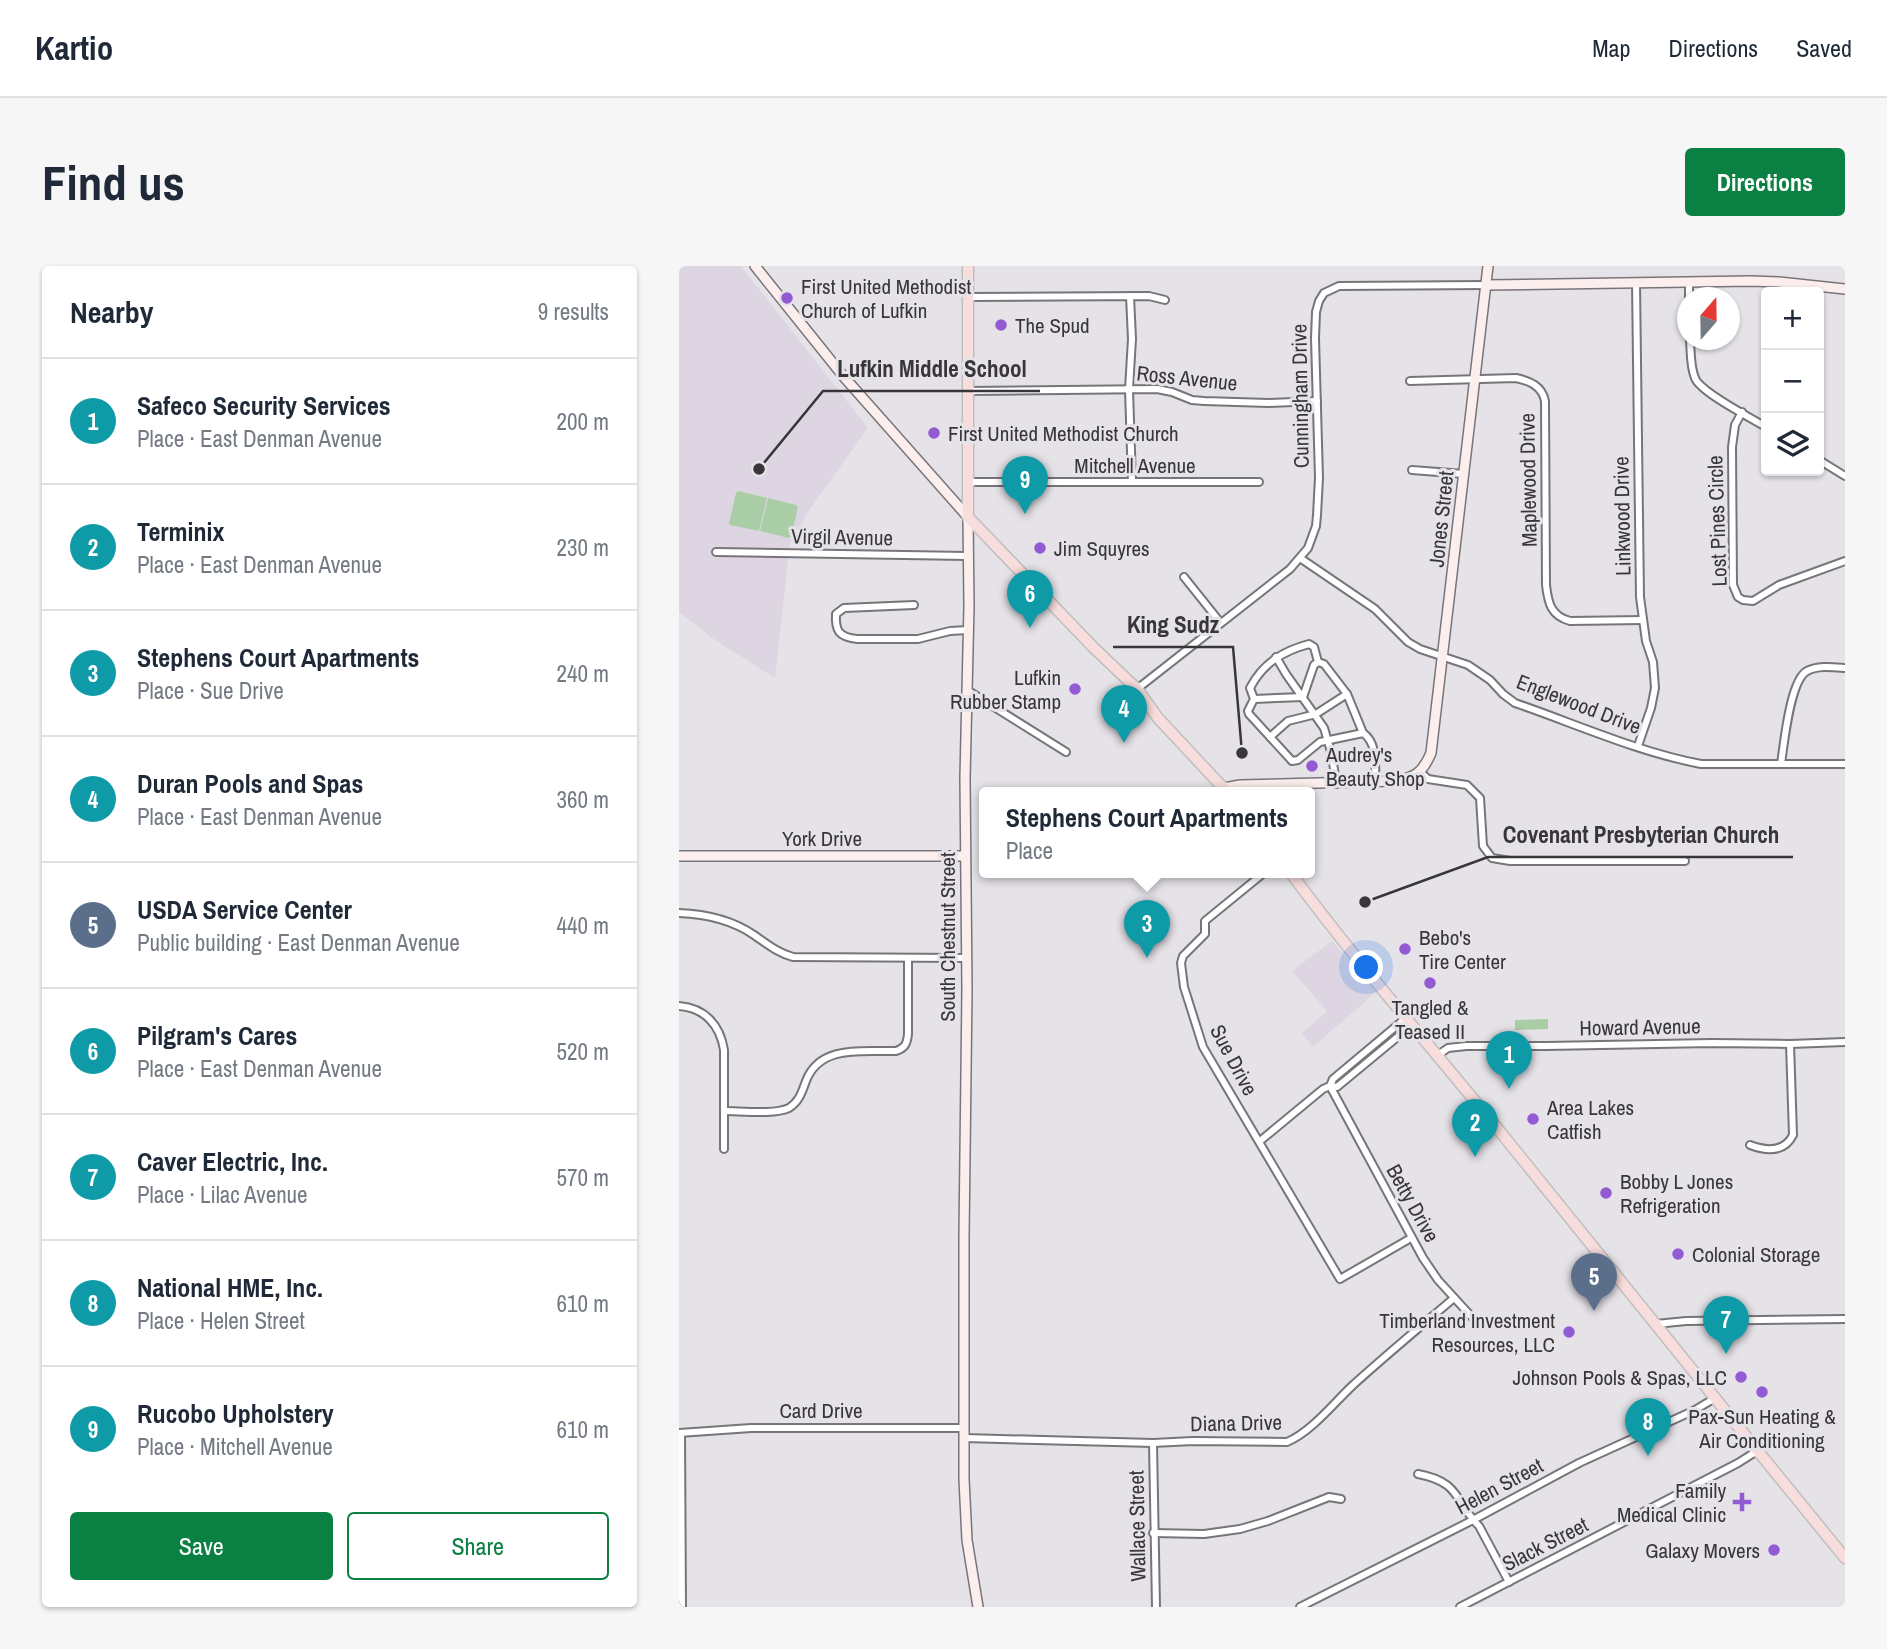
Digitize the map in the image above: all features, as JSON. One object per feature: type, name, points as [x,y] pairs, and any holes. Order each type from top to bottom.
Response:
[{"type":"main road","points":[[755,266],[844,377],[968,517],[1137,689],[1158,718],[1222,787]]},
{"type":"main road","name":"South Chestnut Street","points":[[968,266],[964,1433],[967,1540],[978,1607]]},
{"type":"main road","name":"Jones Street","points":[[1419,771],[1426,765],[1431,753],[1489,266]]},
{"type":"main road","name":"Cunningham Drive","points":[[1486,285],[1779,282],[1845,289]]},
{"type":"main road","points":[[1234,787],[1375,782],[1408,779],[1419,771]]},
{"type":"main road","name":"York Drive","points":[[679,856],[965,856]]},
{"type":"main road","points":[[1295,878],[1845,1558]]},
{"type":"street","name":"Linkwood Drive","points":[[1636,282],[1640,597],[1653,662],[1655,688],[1638,747]]},
{"type":"street","points":[[1689,282],[1689,287]]},
{"type":"street","name":"Cunningham Drive","points":[[1137,689],[1290,569],[1312,539],[1317,515],[1319,478],[1316,312],[1324,293],[1339,286],[1486,285]]},
{"type":"street","points":[[1130,296],[1132,482]]},
{"type":"street","points":[[968,297],[1149,296],[1165,300]]},
{"type":"street","points":[[1691,350],[1695,380],[1709,392],[1761,424]]},
{"type":"street","name":"Maplewood Drive","points":[[1410,381],[1505,378],[1525,380],[1539,388],[1543,395],[1545,423],[1546,585],[1551,609],[1562,619],[1570,621],[1643,620]]},
{"type":"street","name":"Ross Avenue","points":[[968,391],[1157,389],[1192,400],[1205,401],[1317,401]]},
{"type":"street","name":"Lost Pines Circle","points":[[1742,412],[1735,425],[1732,447],[1733,585],[1738,597],[1753,601],[1779,585],[1845,561]]},
{"type":"street","points":[[1824,463],[1845,476]]},
{"type":"street","points":[[1412,470],[1464,474]]},
{"type":"street","name":"Mitchell Avenue","points":[[968,482],[1259,482]]},
{"type":"street","name":"Virgil Avenue","points":[[716,552],[967,556]]},
{"type":"street","name":"Englewood Drive","points":[[1300,558],[1375,609],[1408,642],[1420,649],[1468,665],[1515,703],[1638,747],[1701,764],[1845,764]]},
{"type":"street","points":[[1184,577],[1220,622]]},
{"type":"street","points":[[914,605],[844,608],[836,614],[835,625],[840,634],[857,639],[918,639],[943,632],[968,630]]},
{"type":"street","points":[[1254,699],[1250,692],[1251,684],[1276,657],[1309,644],[1314,647],[1318,662]]},
{"type":"street","points":[[1276,657],[1324,728],[1329,740],[1336,784]]},
{"type":"street","points":[[1318,662],[1324,664],[1347,694],[1363,733]]},
{"type":"street","points":[[1303,697],[1314,665],[1318,662]]},
{"type":"street","points":[[1781,764],[1798,679],[1811,669],[1845,667]]},
{"type":"street","points":[[967,690],[1066,752]]},
{"type":"street","points":[[1270,737],[1292,719],[1316,714],[1347,694]]},
{"type":"street","points":[[1254,699],[1303,697]]},
{"type":"street","points":[[1254,699],[1249,707],[1249,714],[1292,761],[1296,761],[1320,742],[1363,733],[1368,735],[1374,750],[1375,782]]},
{"type":"street","points":[[1419,771],[1428,779],[1463,783],[1476,792],[1480,798],[1483,846],[1492,858],[1510,861],[1685,861]]},
{"type":"street","name":"Sue Drive","points":[[1258,878],[1205,921],[1205,934],[1183,956],[1181,963],[1184,988],[1203,1047],[1340,1279],[1412,1238]]},
{"type":"street","points":[[679,913],[705,915],[734,924],[783,955],[793,957],[966,958]]},
{"type":"street","points":[[724,1111],[786,1109],[797,1102],[809,1074],[815,1065],[825,1058],[845,1051],[901,1049],[908,1041],[908,958]]},
{"type":"street","points":[[679,1006],[691,1007],[706,1016],[720,1033],[724,1050],[723,1149]]},
{"type":"street","points":[[1260,1141],[1324,1089],[1337,1087],[1409,1021]]},
{"type":"street","name":"Howard Avenue","points":[[1438,1055],[1455,1046],[1845,1042]]},
{"type":"street","points":[[1749,1145],[1760,1149],[1778,1149],[1789,1142],[1793,1135],[1790,1044]]},
{"type":"street","name":"Betty Drive","points":[[1330,1086],[1412,1238],[1438,1280],[1480,1326]]},
{"type":"street","name":"Diana Drive","points":[[964,1433],[1153,1443],[1287,1442],[1295,1439],[1454,1298]]},
{"type":"street","points":[[1656,1324],[1686,1321],[1845,1319]]},
{"type":"street","name":"Helen Street","points":[[1300,1607],[1579,1463],[1695,1410],[1715,1398]]},
{"type":"street","name":"Card Drive","points":[[680,1433],[751,1428],[964,1433]]},
{"type":"street","points":[[680,1433],[682,1607]]},
{"type":"street","name":"Wallace Street","points":[[1153,1443],[1156,1607]]},
{"type":"street","name":"Slack Street","points":[[1460,1607],[1738,1464],[1757,1451]]},
{"type":"street","points":[[1418,1474],[1440,1480],[1451,1488],[1479,1527],[1509,1582]]},
{"type":"street","points":[[1153,1533],[1204,1534],[1240,1529],[1329,1497],[1341,1499]]},
{"type":"shaded area","points":[[679,266],[741,266],[868,428],[810,509],[790,543],[775,678],[712,638],[679,612]]},
{"type":"shaded area","points":[[1332,941],[1376,992],[1313,1047],[1302,1033],[1327,1011],[1292,971]]},
{"type":"green space","points":[[738,491],[767,498],[759,531],[730,525]]},
{"type":"green space","points":[[768,498],[798,507],[791,537],[760,531]]},
{"type":"green space","points":[[1548,1019],[1548,1029],[1515,1030],[1515,1020]]},
{"type":"place","name":"First United Methodist Church of Lufkin","points":[[787,298]]},
{"type":"place","name":"The Spud","points":[[1001,325]]},
{"type":"place","name":"First United Methodist Church","points":[[934,433]]},
{"type":"place","name":"Lufkin Middle School","points":[[759,469]]},
{"type":"place","name":"Rucobo Upholstery","points":[[1025,514]]},
{"type":"place","name":"Jim Squyres","points":[[1040,548]]},
{"type":"place","name":"Pilgram's Cares","points":[[1030,628]]},
{"type":"place","name":"Lufkin Rubber Stamp","points":[[1075,689]]},
{"type":"place","name":"Duran Pools and Spas","points":[[1124,743]]},
{"type":"place","name":"King Sudz","points":[[1242,753]]},
{"type":"place","name":"Audrey's Beauty Shop","points":[[1312,766]]},
{"type":"place","name":"Covenant Presbyterian Church","points":[[1365,902]]},
{"type":"place","name":"Bebo's Tire Center","points":[[1405,949]]},
{"type":"place","name":"Stephens Court Apartments","points":[[1147,958]]},
{"type":"place","name":"Tangled & Teased II","points":[[1430,983]]},
{"type":"place","name":"Safeco Security Services","points":[[1509,1089]]},
{"type":"place","name":"Area Lakes Catfish","points":[[1533,1119]]},
{"type":"place","name":"Terminix","points":[[1475,1157]]},
{"type":"place","name":"Bobby L Jones Refrigeration","points":[[1606,1193]]},
{"type":"place","name":"Colonial Storage","points":[[1678,1254]]},
{"type":"place","name":"USDA Service Center","points":[[1594,1311]]},
{"type":"place","name":"Timberland Investment Resources, LLC","points":[[1569,1332]]},
{"type":"place","name":"Caver Electric, Inc.","points":[[1726,1354]]},
{"type":"place","name":"Johnson Pools & Spas, LLC","points":[[1741,1377]]},
{"type":"place","name":"Pax-Sun Heating & Air Conditioning","points":[[1762,1392]]},
{"type":"place","name":"National HME, Inc.","points":[[1648,1456]]},
{"type":"place","name":"Family Medical Clinic","points":[[1742,1502]]},
{"type":"place","name":"Galaxy Movers","points":[[1774,1550]]}]
